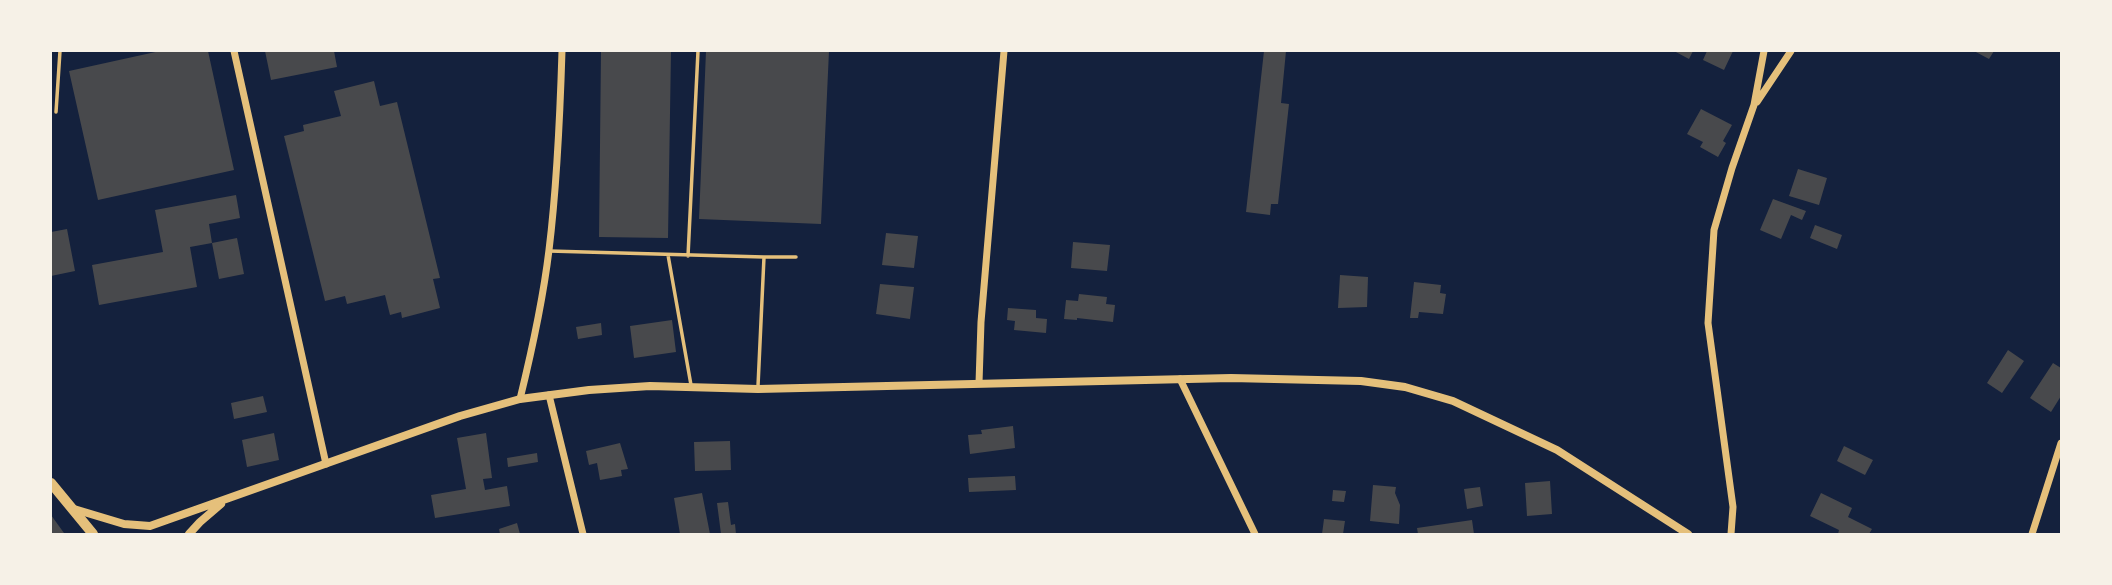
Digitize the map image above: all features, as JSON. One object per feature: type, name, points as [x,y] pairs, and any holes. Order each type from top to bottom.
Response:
[{"type":"main road","points":[[51,483],[93,534]]},
{"type":"street","points":[[233,51],[326,464]]},
{"type":"street","points":[[520,399],[549,251],[562,51]]},
{"type":"street","points":[[979,383],[981,322],[1003,51]]},
{"type":"street","points":[[1731,534],[1733,507],[1708,323],[1714,230],[1754,105],[1764,51]]},
{"type":"street","points":[[1754,105],[1791,51]]},
{"type":"street","points":[[1180,379],[1255,534]]},
{"type":"street","points":[[71,508],[124,524],[150,526],[460,416],[520,399],[549,395],[638,387],[758,388],[1180,379],[1360,381],[1405,387],[1453,401],[1557,450],[1688,534]]},
{"type":"street","points":[[549,395],[583,534]]},
{"type":"street","points":[[2032,534],[2061,443]]},
{"type":"street","points":[[189,534],[226,500]]},
{"type":"street","points":[[142,534],[150,526]]},
{"type":"lane","points":[[56,112],[60,51]]},
{"type":"lane","points":[[688,256],[698,51]]},
{"type":"lane","points":[[549,251],[796,257]]},
{"type":"lane","points":[[667,255],[692,387]]},
{"type":"lane","points":[[758,388],[764,257]]},
{"type":"building","points":[[160,51],[208,51],[234,170],[98,200],[69,71]]},
{"type":"building","points":[[265,51],[334,51],[337,67],[271,80]]},
{"type":"building","points":[[601,51],[671,51],[668,238],[599,237]]},
{"type":"building","points":[[706,51],[829,51],[821,224],[699,219]]},
{"type":"building","points":[[1264,51],[1286,51],[1281,103],[1289,104],[1278,204],[1271,204],[1270,215],[1246,212]]},
{"type":"building","points":[[1674,51],[1693,51],[1689,59]]},
{"type":"building","points":[[1707,51],[1733,51],[1724,70],[1703,60]]},
{"type":"building","points":[[1974,51],[1994,51],[1989,59]]},
{"type":"building","points":[[374,81],[380,106],[397,102],[440,278],[433,279],[440,308],[402,318],[401,312],[390,315],[385,295],[347,304],[345,296],[325,301],[284,136],[304,131],[303,125],[341,116],[334,91]]},
{"type":"building","points":[[1701,109],[1732,125],[1718,157],[1700,147],[1703,142],[1687,134]]},
{"type":"building","points":[[1798,169],[1827,178],[1819,205],[1789,196]]},
{"type":"building","points":[[236,195],[240,218],[209,224],[212,243],[190,247],[197,287],[99,305],[92,265],[163,252],[155,210]]},
{"type":"building","points":[[1773,199],[1806,211],[1802,220],[1791,215],[1781,239],[1760,230]]},
{"type":"building","points":[[1815,225],[1842,235],[1837,249],[1810,238]]},
{"type":"building","points":[[67,229],[75,271],[51,276],[51,232]]},
{"type":"building","points":[[886,233],[918,236],[914,268],[882,265]]},
{"type":"building","points":[[237,238],[244,274],[219,279],[212,243]]},
{"type":"building","points":[[1073,242],[1110,245],[1107,271],[1071,268]]},
{"type":"building","points":[[1340,275],[1368,277],[1367,307],[1338,308]]},
{"type":"building","points":[[1414,282],[1441,285],[1440,293],[1446,294],[1443,314],[1419,312],[1418,318],[1410,318]]},
{"type":"building","points":[[880,284],[914,287],[910,319],[876,314]]},
{"type":"building","points":[[1079,294],[1107,297],[1106,304],[1115,305],[1113,322],[1064,319],[1066,300],[1078,301]]},
{"type":"building","points":[[1008,308],[1036,310],[1036,318],[1047,319],[1046,333],[1014,330],[1015,321],[1007,320]]},
{"type":"building","points":[[672,320],[676,352],[634,358],[630,326]]},
{"type":"building","points":[[601,323],[602,335],[578,339],[576,327]]},
{"type":"building","points":[[2008,350],[2024,361],[2002,393],[1987,383]]},
{"type":"building","points":[[2053,363],[2061,368],[2061,396],[2051,412],[2030,398]]},
{"type":"building","points":[[263,396],[267,412],[234,419],[231,403]]},
{"type":"building","points":[[1013,426],[1015,448],[970,454],[968,435],[982,434],[981,430]]},
{"type":"building","points":[[274,433],[279,460],[247,467],[242,440]]},
{"type":"building","points":[[486,433],[492,478],[483,479],[485,490],[507,486],[510,506],[435,518],[431,495],[466,489],[457,438]]},
{"type":"building","points":[[730,441],[731,470],[695,471],[694,442]]},
{"type":"building","points":[[620,443],[628,469],[621,470],[622,476],[600,480],[597,463],[589,465],[586,451]]},
{"type":"building","points":[[1844,446],[1873,460],[1865,475],[1837,461]]},
{"type":"building","points":[[537,453],[538,462],[508,467],[507,458]]},
{"type":"building","points":[[1015,476],[1016,490],[969,492],[968,478]]},
{"type":"building","points":[[1550,481],[1552,514],[1527,516],[1525,483]]},
{"type":"building","points":[[1373,485],[1396,487],[1395,493],[1400,505],[1399,524],[1370,521]]},
{"type":"building","points":[[1480,487],[1483,506],[1467,509],[1464,489]]},
{"type":"building","points":[[1333,490],[1346,491],[1344,502],[1332,501]]},
{"type":"building","points":[[702,493],[710,534],[680,534],[674,498]]},
{"type":"building","points":[[1821,493],[1852,508],[1848,517],[1872,529],[1869,534],[1838,534],[1839,530],[1810,516]]},
{"type":"building","points":[[728,502],[731,525],[735,524],[736,534],[721,534],[717,503]]},
{"type":"building","points":[[51,515],[64,533],[51,534]]},
{"type":"building","points":[[1324,519],[1345,521],[1343,534],[1322,534]]},
{"type":"building","points":[[1472,520],[1474,534],[1418,534],[1417,528]]},
{"type":"building","points":[[517,523],[520,534],[500,534],[499,529]]}]
